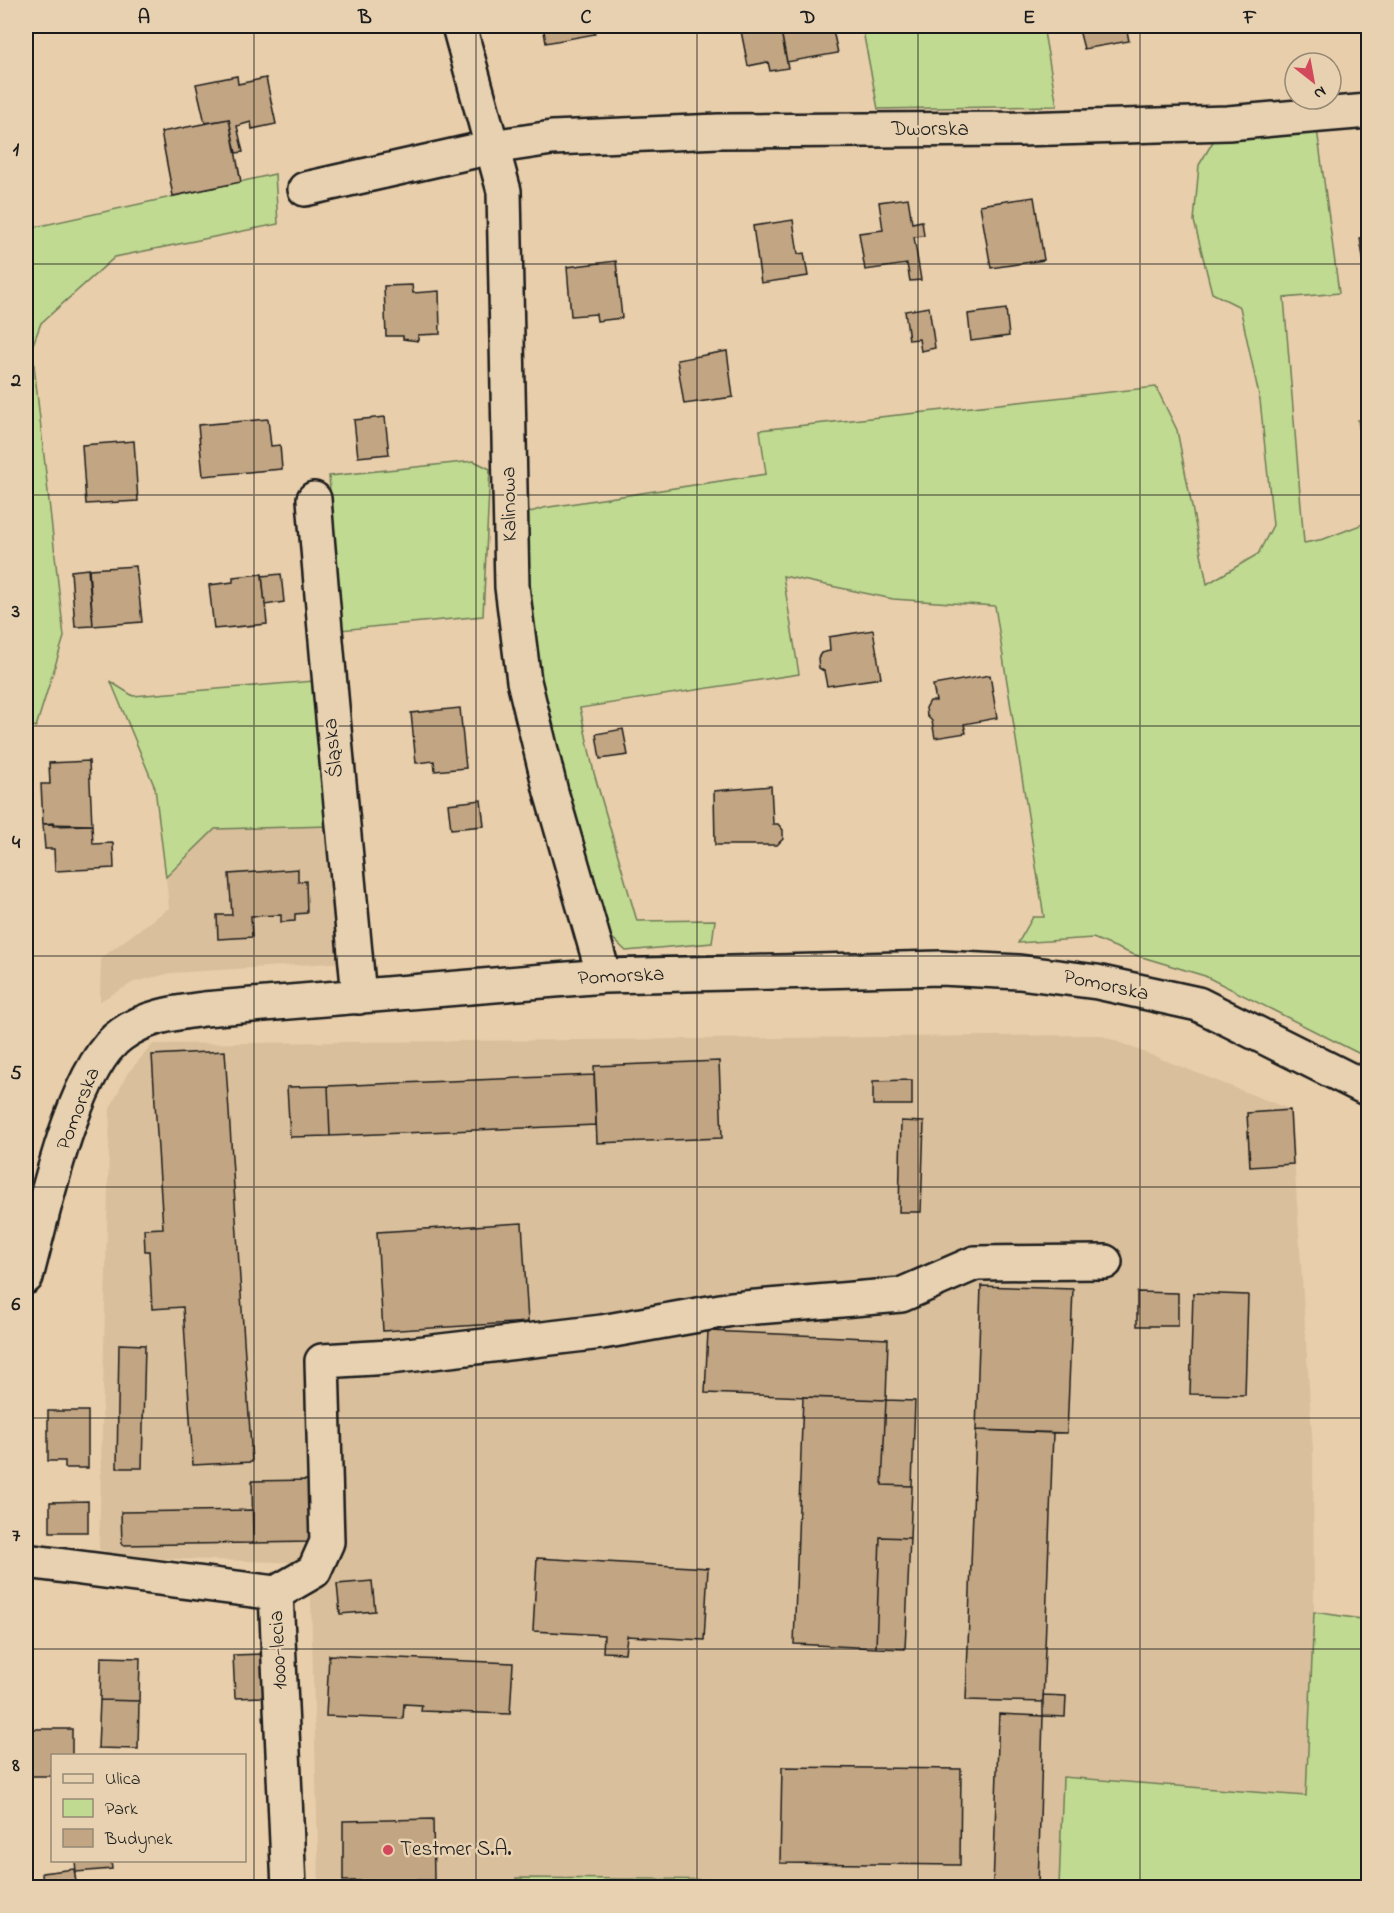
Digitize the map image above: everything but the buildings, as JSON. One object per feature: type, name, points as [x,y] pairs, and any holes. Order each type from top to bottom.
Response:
[{"type":"street","name":"Kalinowa","points":[[459,26],[504,191],[512,587],[524,681],[548,781],[604,976]]},
{"type":"street","name":"Dworska","points":[[304,189],[492,147],[552,138],[647,134],[1032,129],[1228,123],[1368,111]]},
{"type":"street","name":"Śląska","points":[[314,499],[330,711],[354,919],[359,997]]},
{"type":"street","name":"Pomorska","points":[[26,1277],[80,1094],[98,1059],[121,1034],[157,1016],[204,1009],[604,976],[941,968],[1057,975],[1198,1004],[1368,1089]]},
{"type":"street","points":[[276,1593],[314,1571],[327,1542],[322,1361],[390,1357],[567,1336],[732,1309],[901,1295],[975,1263],[1105,1262]]},
{"type":"street","name":"1000-lecia","points":[[26,1561],[276,1593],[289,1887]]},
{"type":"shaded area","points":[[329,826],[344,962],[171,973],[134,982],[100,1001],[101,958],[169,908],[166,877],[215,829]]},
{"type":"shaded area","points":[[1100,1035],[1291,1110],[1313,1450],[1314,1612],[1306,1796],[1063,1778],[1059,1887],[750,1888],[750,1880],[516,1879],[515,1888],[319,1887],[310,1563],[118,1557],[99,1549],[110,1109],[127,1074],[153,1044]]},
{"type":"green space","points":[[862,26],[1043,26],[1057,106],[878,109]]},
{"type":"green space","points":[[1317,129],[1339,293],[1284,298],[1304,543],[1324,539],[1368,522],[1368,1058],[1205,976],[1132,954],[1093,938],[1018,943],[1033,917],[1044,917],[995,606],[893,599],[783,576],[799,674],[580,708],[594,773],[637,921],[715,920],[712,943],[626,951],[605,931],[542,713],[521,568],[524,514],[543,508],[766,474],[760,430],[1156,387],[1177,430],[1207,584],[1258,554],[1273,525],[1260,400],[1240,307],[1212,293],[1194,221],[1199,165],[1217,135]]},
{"type":"green space","points":[[275,174],[278,224],[115,257],[41,323],[32,347],[64,637],[36,727],[26,723],[26,229]]},
{"type":"green space","points":[[1368,419],[1368,495],[1358,420]]},
{"type":"green space","points":[[474,461],[490,469],[483,616],[340,630],[329,476]]},
{"type":"green space","points":[[314,681],[329,826],[215,829],[166,877],[155,788],[111,682],[133,696]]},
{"type":"green space","points":[[1314,1612],[1368,1620],[1368,1887],[1059,1887],[1063,1777],[1306,1796]]},
{"type":"green space","points":[[516,1878],[750,1880],[750,1887],[515,1888]]},
{"type":"place","name":"Testmer S.A.","points":[[388,1850]]}]
